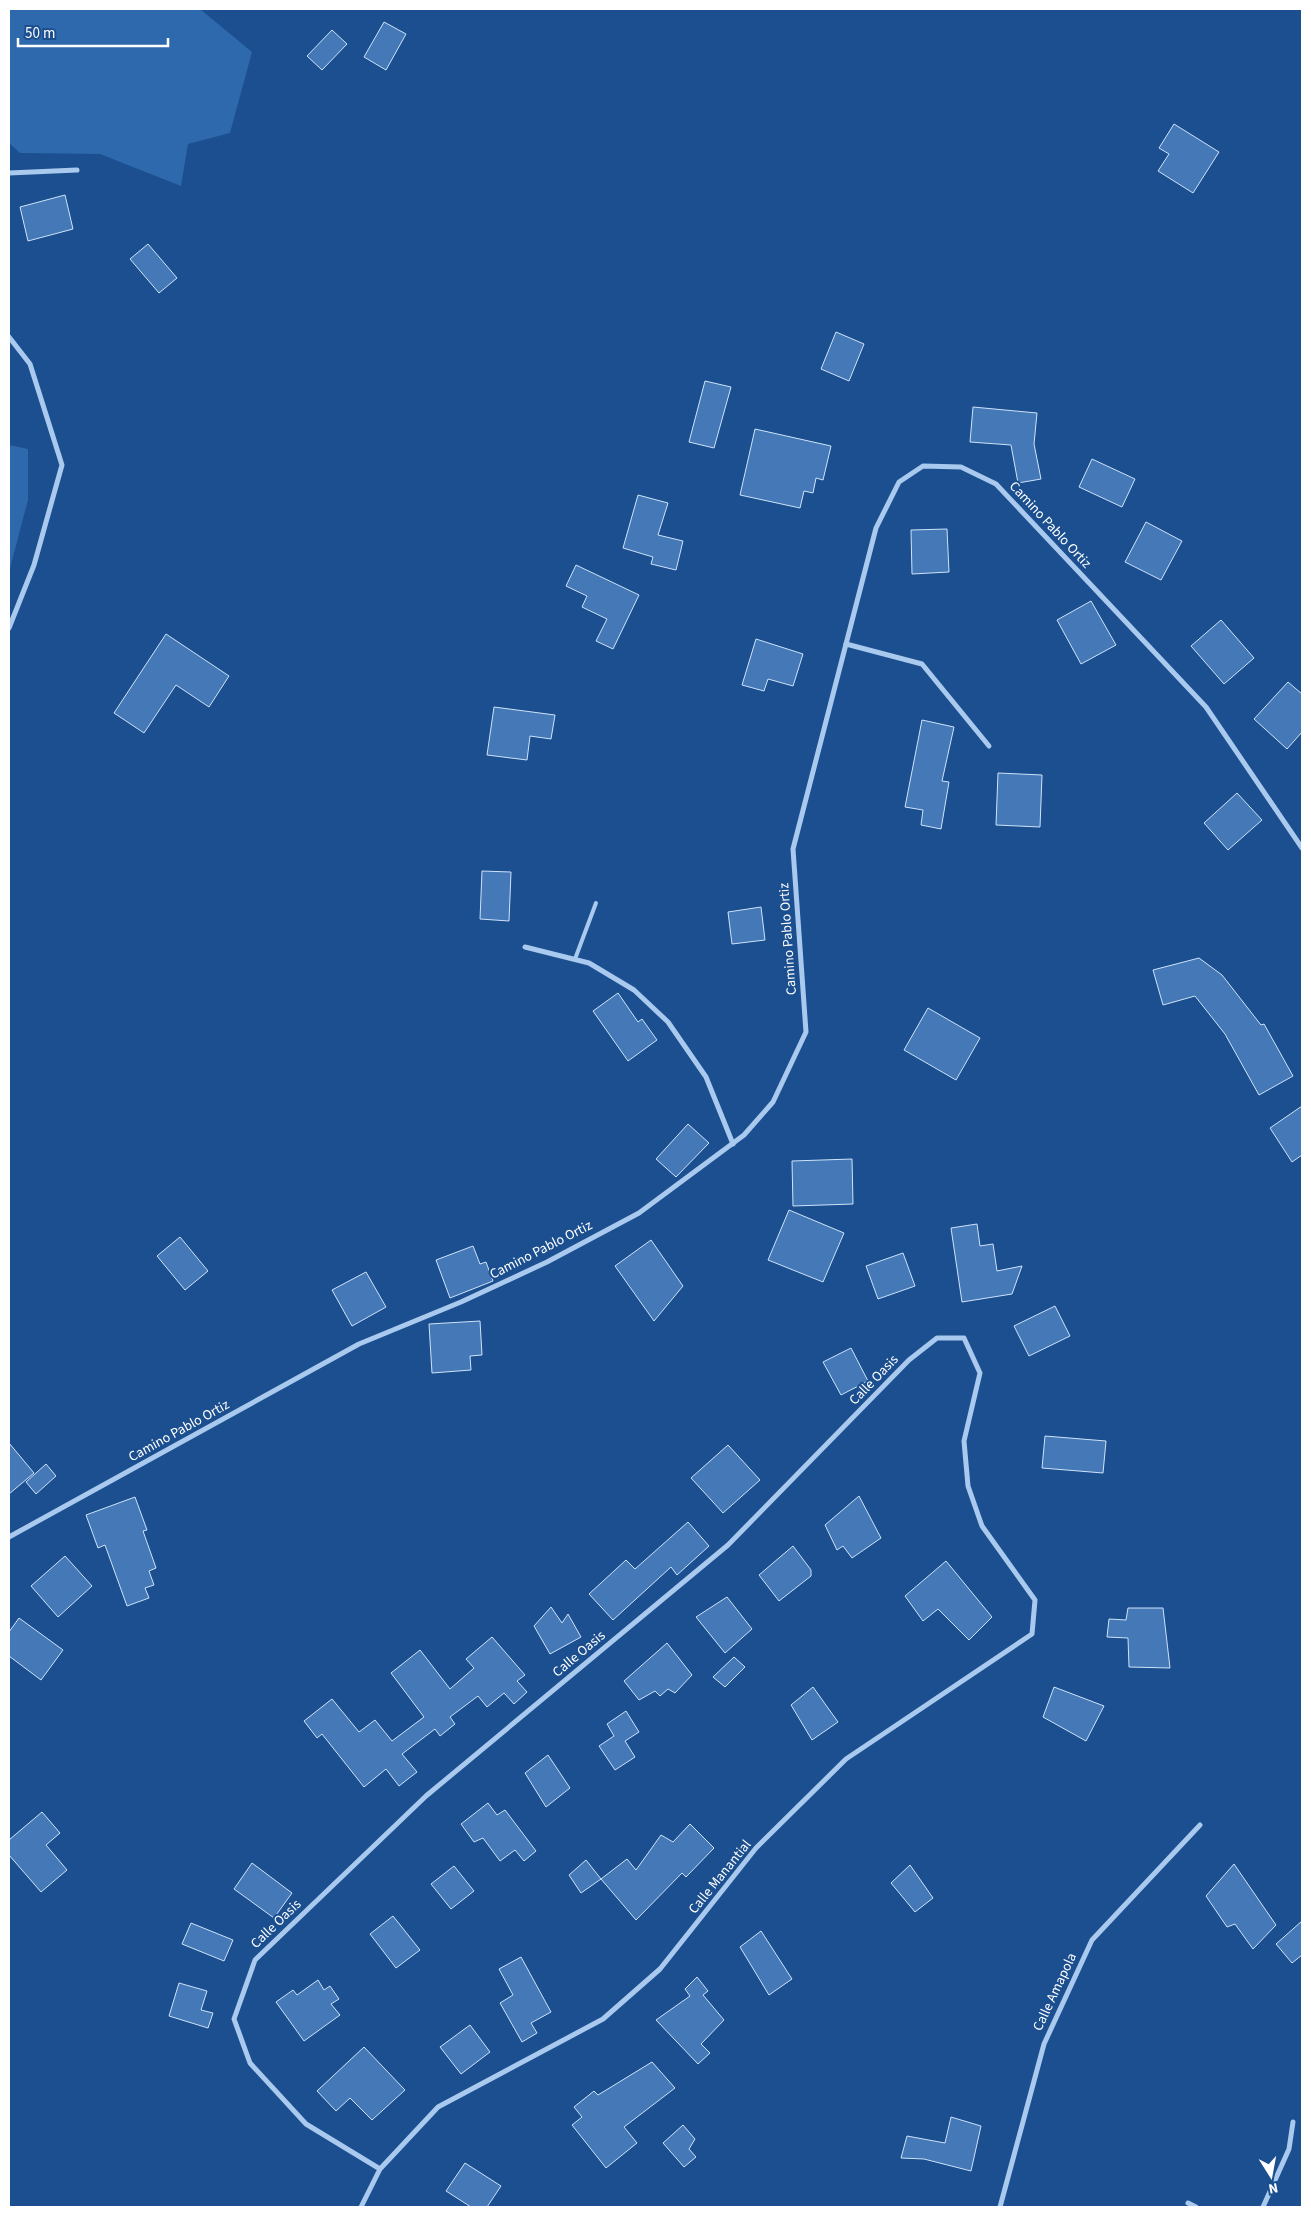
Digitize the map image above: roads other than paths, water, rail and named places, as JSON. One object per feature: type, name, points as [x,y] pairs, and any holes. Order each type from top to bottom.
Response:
[{"type":"street","points":[[9,174],[78,170]]},
{"type":"street","points":[[9,337],[30,364],[62,464],[34,565],[9,628]]},
{"type":"street","name":"Camino Pablo Ortiz","points":[[9,1536],[360,1344],[462,1302],[547,1262],[639,1213],[744,1135],[773,1102],[806,1032],[793,849],[876,528],[899,482],[923,466],[961,467],[996,484],[1206,707],[1302,848]]},
{"type":"street","points":[[846,644],[922,664],[989,746]]},
{"type":"street","points":[[525,947],[589,962],[634,990],[668,1022],[706,1077],[733,1144]]},
{"type":"street","name":"Calle Oasis","points":[[380,2169],[306,2124],[250,2063],[234,2019],[255,1960],[426,1796],[728,1545],[909,1360],[937,1338],[964,1338],[980,1373],[964,1441],[968,1486],[982,1526],[995,1544]]},
{"type":"street","name":"Calle Manantial","points":[[361,2207],[380,2169],[438,2107],[603,2019],[660,1969],[756,1848],[846,1759],[1032,1634],[1035,1600],[995,1544]]},
{"type":"street","name":"Calle Amapola","points":[[1000,2207],[1044,2044],[1092,1940],[1200,1825]]},
{"type":"street","points":[[1263,2207],[1288,2149],[1293,2122]]},
{"type":"street","points":[[1188,2203],[1196,2207]]},
{"type":"lane","points":[[575,958],[596,903]]}]
